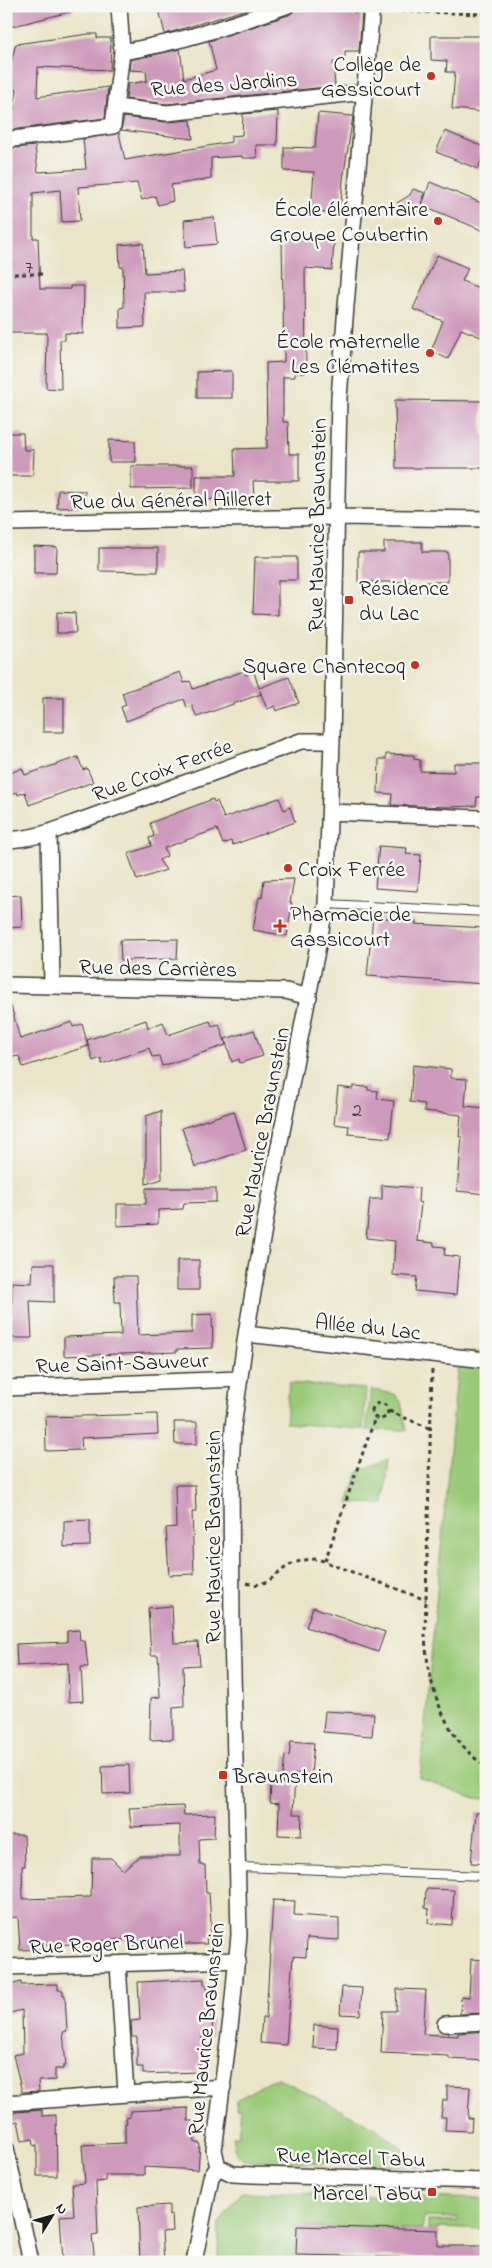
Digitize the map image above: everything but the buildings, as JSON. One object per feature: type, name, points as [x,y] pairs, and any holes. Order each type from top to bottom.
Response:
[{"type":"street","points":[[6,140],[114,126],[122,52],[119,6]]},
{"type":"street","points":[[122,52],[170,44],[219,30],[286,6]]},
{"type":"street","name":"Rue Maurice Braunstein","points":[[194,2262],[211,2177],[218,2167],[214,2150],[238,1960],[231,1471],[233,1427],[246,1334],[294,1062],[309,997],[326,904],[340,398],[346,306],[372,8]]},
{"type":"street","name":"Rue des Jardins","points":[[116,107],[167,113],[366,92]]},
{"type":"street","name":"Rue du Général Ailleret","points":[[6,523],[336,518],[486,519]]},
{"type":"street","name":"Rue Croix Ferrée","points":[[6,840],[28,839],[49,834],[301,741],[332,741]]},
{"type":"street","points":[[330,812],[480,818],[486,822]]},
{"type":"street","points":[[49,834],[52,986]]},
{"type":"street","name":"Rue des Carrières","points":[[6,985],[286,991],[309,997]]},
{"type":"street","name":"Allée du Lac","points":[[246,1334],[486,1360]]},
{"type":"street","name":"Rue Saint-Sauveur","points":[[6,1388],[239,1379]]},
{"type":"street","name":"Rue Roger Brunel","points":[[6,1967],[238,1960]]},
{"type":"street","points":[[118,1964],[126,2094]]},
{"type":"street","points":[[445,2024],[486,2022]]},
{"type":"street","points":[[6,2103],[223,2087]]},
{"type":"street","points":[[6,2148],[13,2208],[31,2262]]},
{"type":"street","name":"Rue Marcel Tabu","points":[[218,2167],[233,2174],[486,2181]]},
{"type":"lane","points":[[326,904],[486,912]]},
{"type":"lane","points":[[238,1867],[486,1876]]},
{"type":"path","points":[[372,8],[486,14]]},
{"type":"path","points":[[6,274],[45,274]]},
{"type":"path","points":[[433,1355],[426,1662],[442,1714],[470,1752],[486,1767]]},
{"type":"path","points":[[325,1561],[375,1418],[372,1411],[376,1404],[383,1403],[389,1411],[431,1430]]},
{"type":"path","points":[[375,1418],[385,1418],[389,1411]]},
{"type":"path","points":[[232,1577],[256,1586],[262,1585],[298,1562],[308,1559],[325,1561],[426,1600]]},
{"type":"green space","points":[[459,1352],[486,1353],[486,1799],[475,1798],[420,1778]]},
{"type":"green space","points":[[289,1383],[366,1389],[363,1429],[286,1423]]},
{"type":"green space","points":[[371,1390],[395,1394],[401,1402],[407,1430],[366,1430]]},
{"type":"green space","points":[[389,1459],[384,1504],[348,1503],[359,1471]]},
{"type":"green space","points":[[278,2078],[376,2128],[426,2167],[251,2161],[239,2156],[233,2141],[233,2136],[238,2136],[241,2110],[236,2109],[237,2100],[269,2081]]},
{"type":"green space","points":[[241,2192],[486,2199],[486,2229],[439,2227],[438,2230],[428,2230],[428,2221],[458,2221],[459,2218],[424,2217],[422,2229],[297,2226],[296,2255],[336,2255],[324,2262],[221,2262],[218,2259],[219,2224]]},
{"type":"water","points":[[486,1648],[486,1719],[478,1694]]},
{"type":"place","name":"Collège de Gassicourt","points":[[431,76]]},
{"type":"place","name":"École élémentaire Groupe Coubertin","points":[[438,221]]},
{"type":"place","name":"École maternelle Les Clématites","points":[[430,353]]},
{"type":"place","name":"Résidence du Lac","points":[[349,600]]},
{"type":"place","name":"Square Chantecoq","points":[[415,665]]},
{"type":"place","name":"Croix Ferrée","points":[[288,868]]},
{"type":"place","name":"Pharmacie de Gassicourt","points":[[280,926]]},
{"type":"place","name":"Braunstein","points":[[223,1775]]},
{"type":"place","name":"Marcel Tabu","points":[[432,2192]]}]
